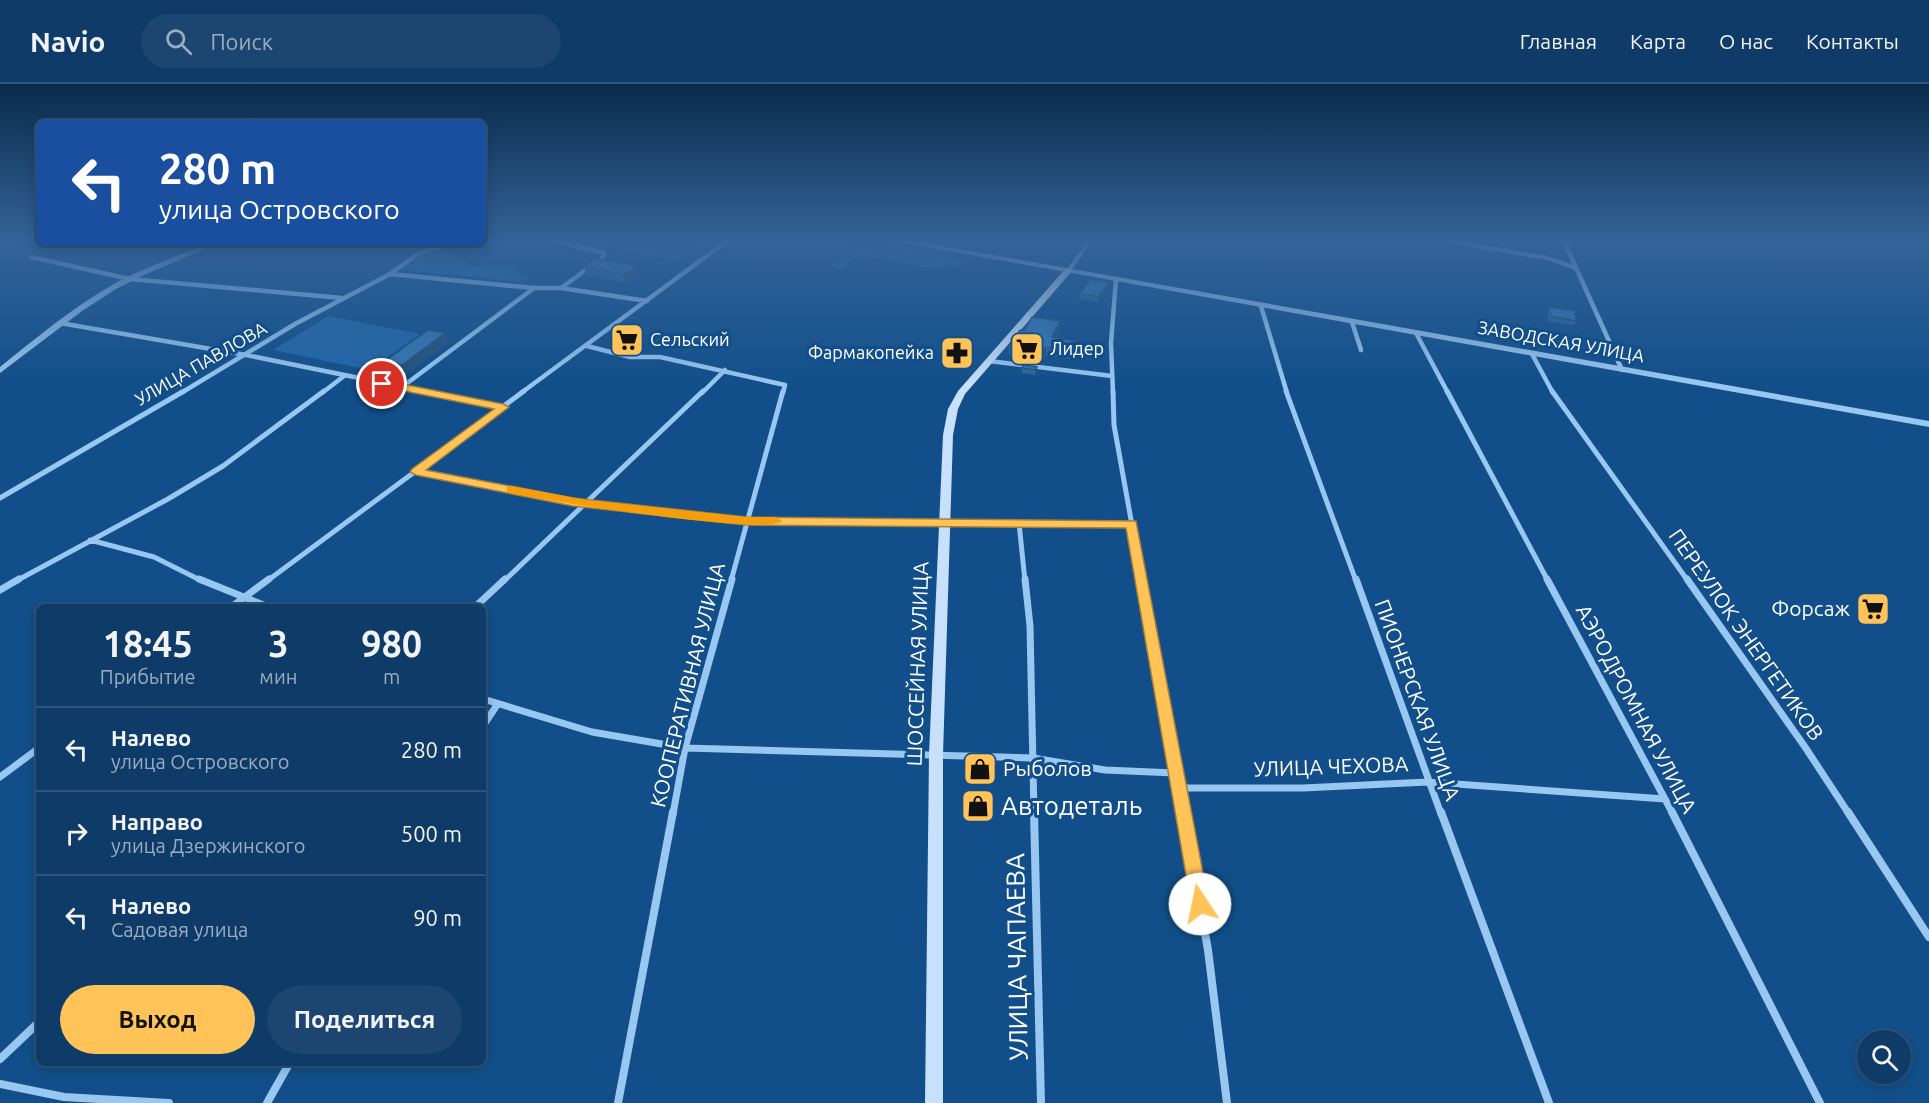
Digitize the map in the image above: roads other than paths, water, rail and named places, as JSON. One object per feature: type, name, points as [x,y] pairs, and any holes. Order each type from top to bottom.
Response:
[{"type":"main road","name":"ШОССЕЙНАЯ УЛИЦА","points":[[934,1103],[936,754],[948,435],[952,408],[961,393],[1053,289]]},
{"type":"street","points":[[0,371],[60,323],[115,289]]},
{"type":"street","points":[[237,289],[343,298]]},
{"type":"street","name":"УЛИЦА ПАВЛОВА","points":[[0,498],[246,355],[295,324],[361,289]]},
{"type":"street","points":[[402,387],[533,289]]},
{"type":"street","points":[[565,289],[647,301]]},
{"type":"street","points":[[235,604],[664,289]]},
{"type":"street","points":[[1115,289],[1111,343],[1114,425],[1208,950],[1227,1103]]},
{"type":"street","name":"ЗАВОДСКАЯ УЛИЦА","points":[[1167,289],[1929,424]]},
{"type":"street","points":[[1585,289],[1622,370]]},
{"type":"street","name":"ПИОНЕРСКАЯ УЛИЦА","points":[[1261,306],[1276,366],[1352,568],[1428,782],[1549,1103]]},
{"type":"street","points":[[1352,322],[1361,350]]},
{"type":"street","points":[[60,323],[246,355],[503,407]]},
{"type":"street","name":"АЭРОДРОМНАЯ УЛИЦА","points":[[1416,333],[1665,799],[1820,1103]]},
{"type":"street","points":[[587,346],[630,357],[660,357],[726,370]]},
{"type":"street","name":"ПЕРЕУЛОК ЭНЕРГЕТИКОВ","points":[[1532,354],[1555,396],[1603,459],[1805,747],[1929,938]]},
{"type":"street","points":[[989,361],[1112,376]]},
{"type":"street","points":[[478,604],[587,504],[726,370]]},
{"type":"street","name":"КООПЕРАТИВНАЯ УЛИЦА","points":[[618,1103],[685,748],[785,385],[726,370]]},
{"type":"street","points":[[0,590],[163,502],[225,465],[344,376]]},
{"type":"street","points":[[416,472],[587,504],[746,521],[1131,524]]},
{"type":"street","name":"УЛИЦА ЧАПАЕВА","points":[[1019,523],[1030,626],[1041,1103]]},
{"type":"street","points":[[90,540],[154,557],[191,576],[260,604]]},
{"type":"street","points":[[486,700],[592,732],[685,748],[936,754],[1034,759],[1105,770],[1175,773]]},
{"type":"street","points":[[486,722],[497,705]]},
{"type":"street","points":[[0,777],[36,750]]},
{"type":"street","name":"УЛИЦА ЧЕХОВА","points":[[1178,788],[1302,788],[1428,782],[1665,799]]},
{"type":"street","points":[[0,1059],[36,1025]]},
{"type":"street","points":[[267,1103],[288,1066]]},
{"type":"street","points":[[0,1084],[64,1096],[169,1103]]},
{"type":"place","name":"Сельский","points":[[627,340]]},
{"type":"place","name":"Лидер","points":[[1027,349]]},
{"type":"place","name":"Фармакопейка","points":[[957,353]]},
{"type":"place","name":"Форсаж","points":[[1873,609]]},
{"type":"place","name":"Рыболов","points":[[980,769]]},
{"type":"place","name":"Автодеталь","points":[[978,806]]}]
